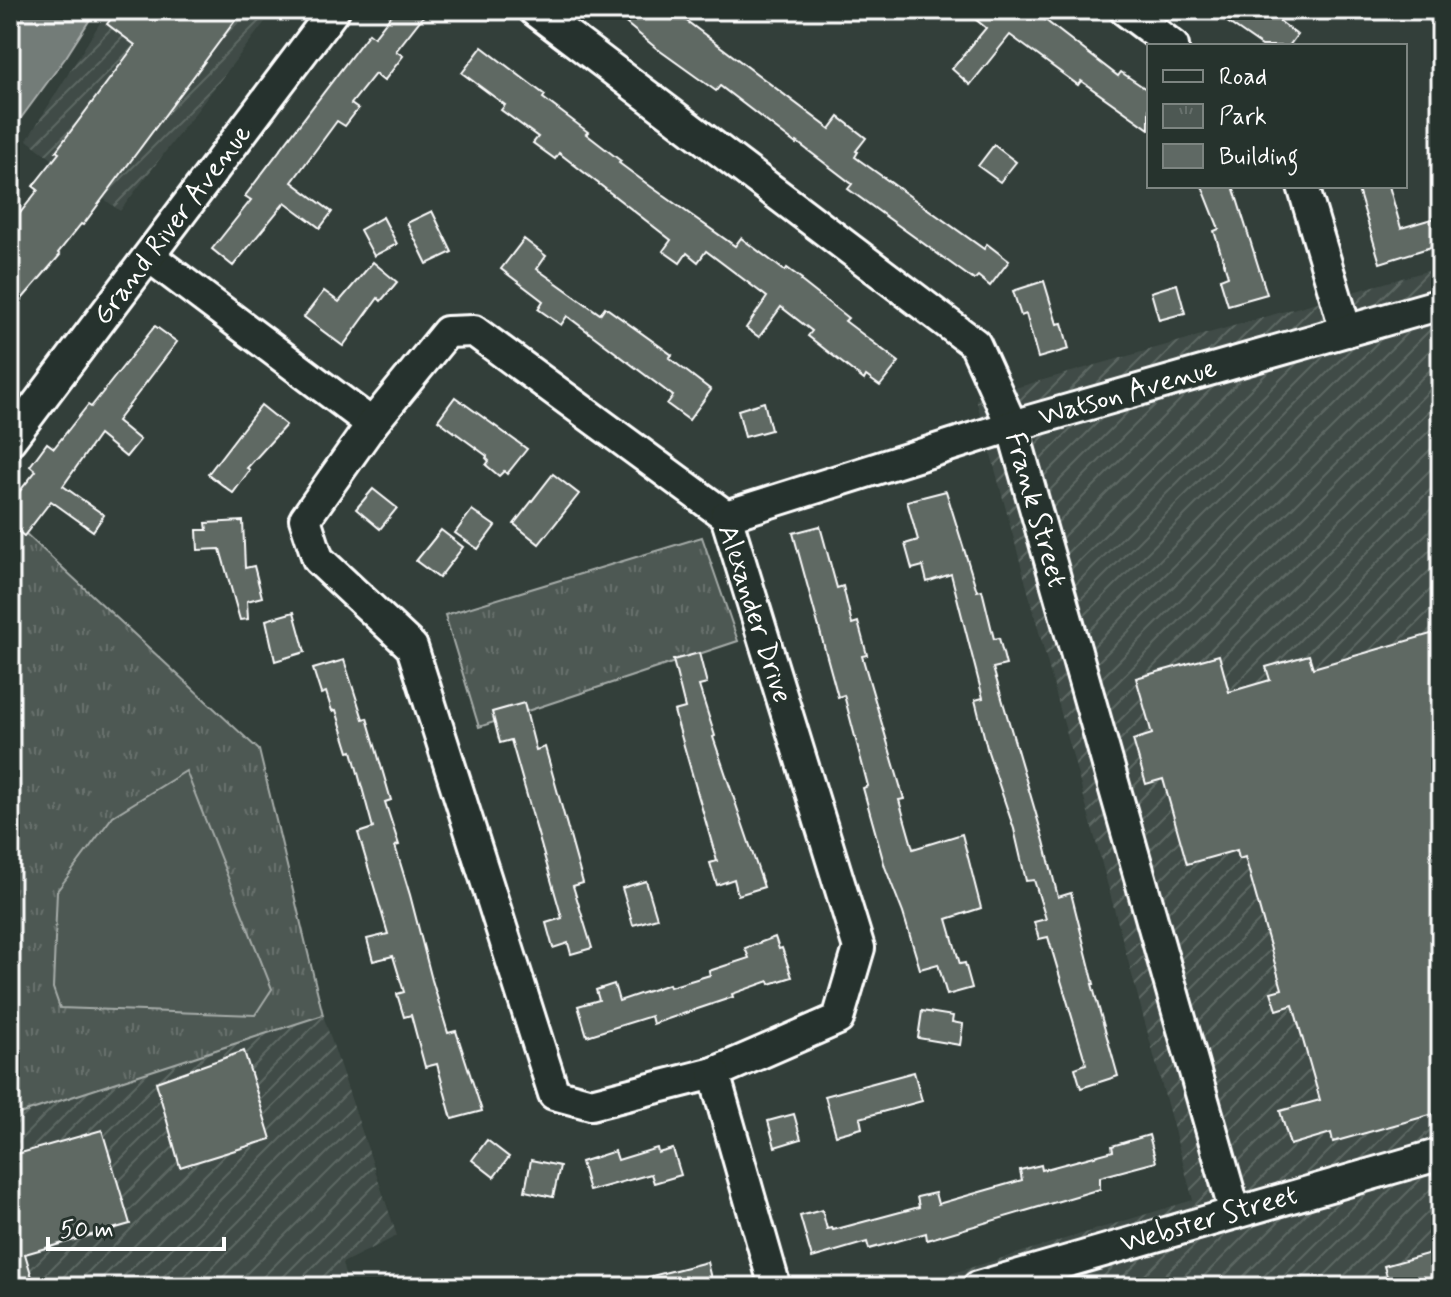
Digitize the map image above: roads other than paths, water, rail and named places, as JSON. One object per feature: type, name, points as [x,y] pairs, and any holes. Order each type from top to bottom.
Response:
[{"type":"street","name":"Grand River Avenue","points":[[10,440],[334,10]]},
{"type":"street","name":"Frank Street","points":[[534,10],[975,344],[1012,426],[1235,1213]]},
{"type":"street","points":[[1125,10],[1170,44]]},
{"type":"street","points":[[1304,188],[1346,331]]},
{"type":"street","points":[[150,257],[372,424]]},
{"type":"street","name":"Watson Avenue","points":[[726,516],[1012,426],[1441,304]]},
{"type":"street","name":"Alexander Drive","points":[[474,331],[726,516],[859,948],[838,1019],[714,1073],[591,1104],[554,1094],[412,647],[318,559],[305,519],[372,424],[447,332],[474,331]]},
{"type":"street","points":[[714,1073],[775,1287]]},
{"type":"street","name":"Webster Street","points":[[978,1287],[1441,1154]]}]
